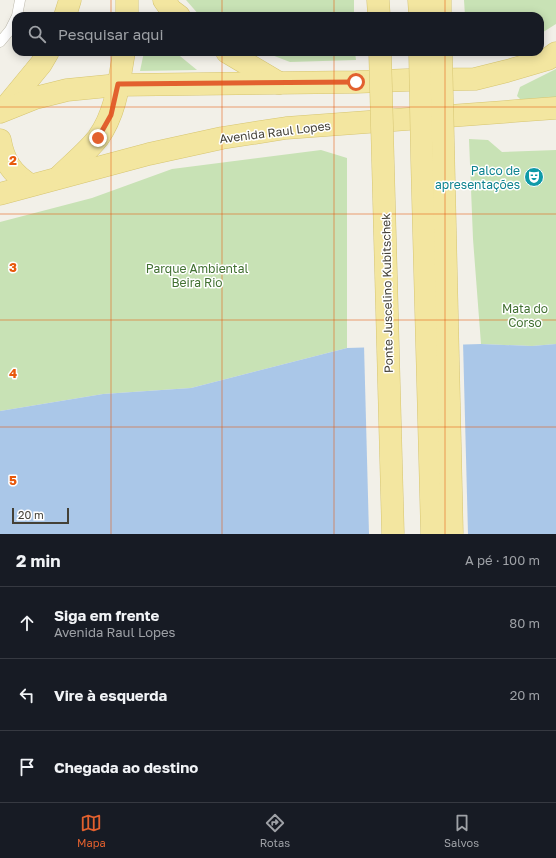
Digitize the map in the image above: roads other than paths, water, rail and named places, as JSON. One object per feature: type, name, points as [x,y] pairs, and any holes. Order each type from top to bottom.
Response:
[{"type":"main road","points":[[66,12],[70,0]]},
{"type":"main road","points":[[127,0],[127,12]]},
{"type":"main road","points":[[164,0],[174,12]]},
{"type":"main road","points":[[378,0],[379,12]]},
{"type":"main road","points":[[419,0],[420,12]]},
{"type":"main road","points":[[440,0],[440,12]]},
{"type":"main road","points":[[1,115],[35,98],[67,90],[118,84],[280,84],[475,79],[548,59],[556,53]]},
{"type":"main road","points":[[1,115],[46,56]]},
{"type":"main road","points":[[58,178],[89,148],[106,126],[115,103],[123,56]]},
{"type":"main road","points":[[234,56],[280,84]]},
{"type":"main road","name":"Ponte Juscelino Kubitschek","points":[[380,56],[393,534]]},
{"type":"main road","points":[[420,56],[432,534]]},
{"type":"main road","points":[[441,56],[452,534]]},
{"type":"main road","name":"Avenida Raul Lopes","points":[[0,194],[149,154],[222,138],[286,128],[556,108]]},
{"type":"main road","points":[[0,140],[7,164],[30,186]]},
{"type":"lane","points":[[17,12],[20,0]]},
{"type":"lane","points":[[0,42],[12,26]]},
{"type":"water","points":[[481,344],[532,346],[556,344],[556,534],[0,534],[0,411],[103,394],[191,388],[347,348]]},
{"type":"place","name":"Palco de apresentações","points":[[534,177]]},
{"type":"park label","name":"Parque Ambiental Beira Rio","points":[[197,275]]},
{"type":"park label","name":"Mata do Corso","points":[[525,315]]}]
